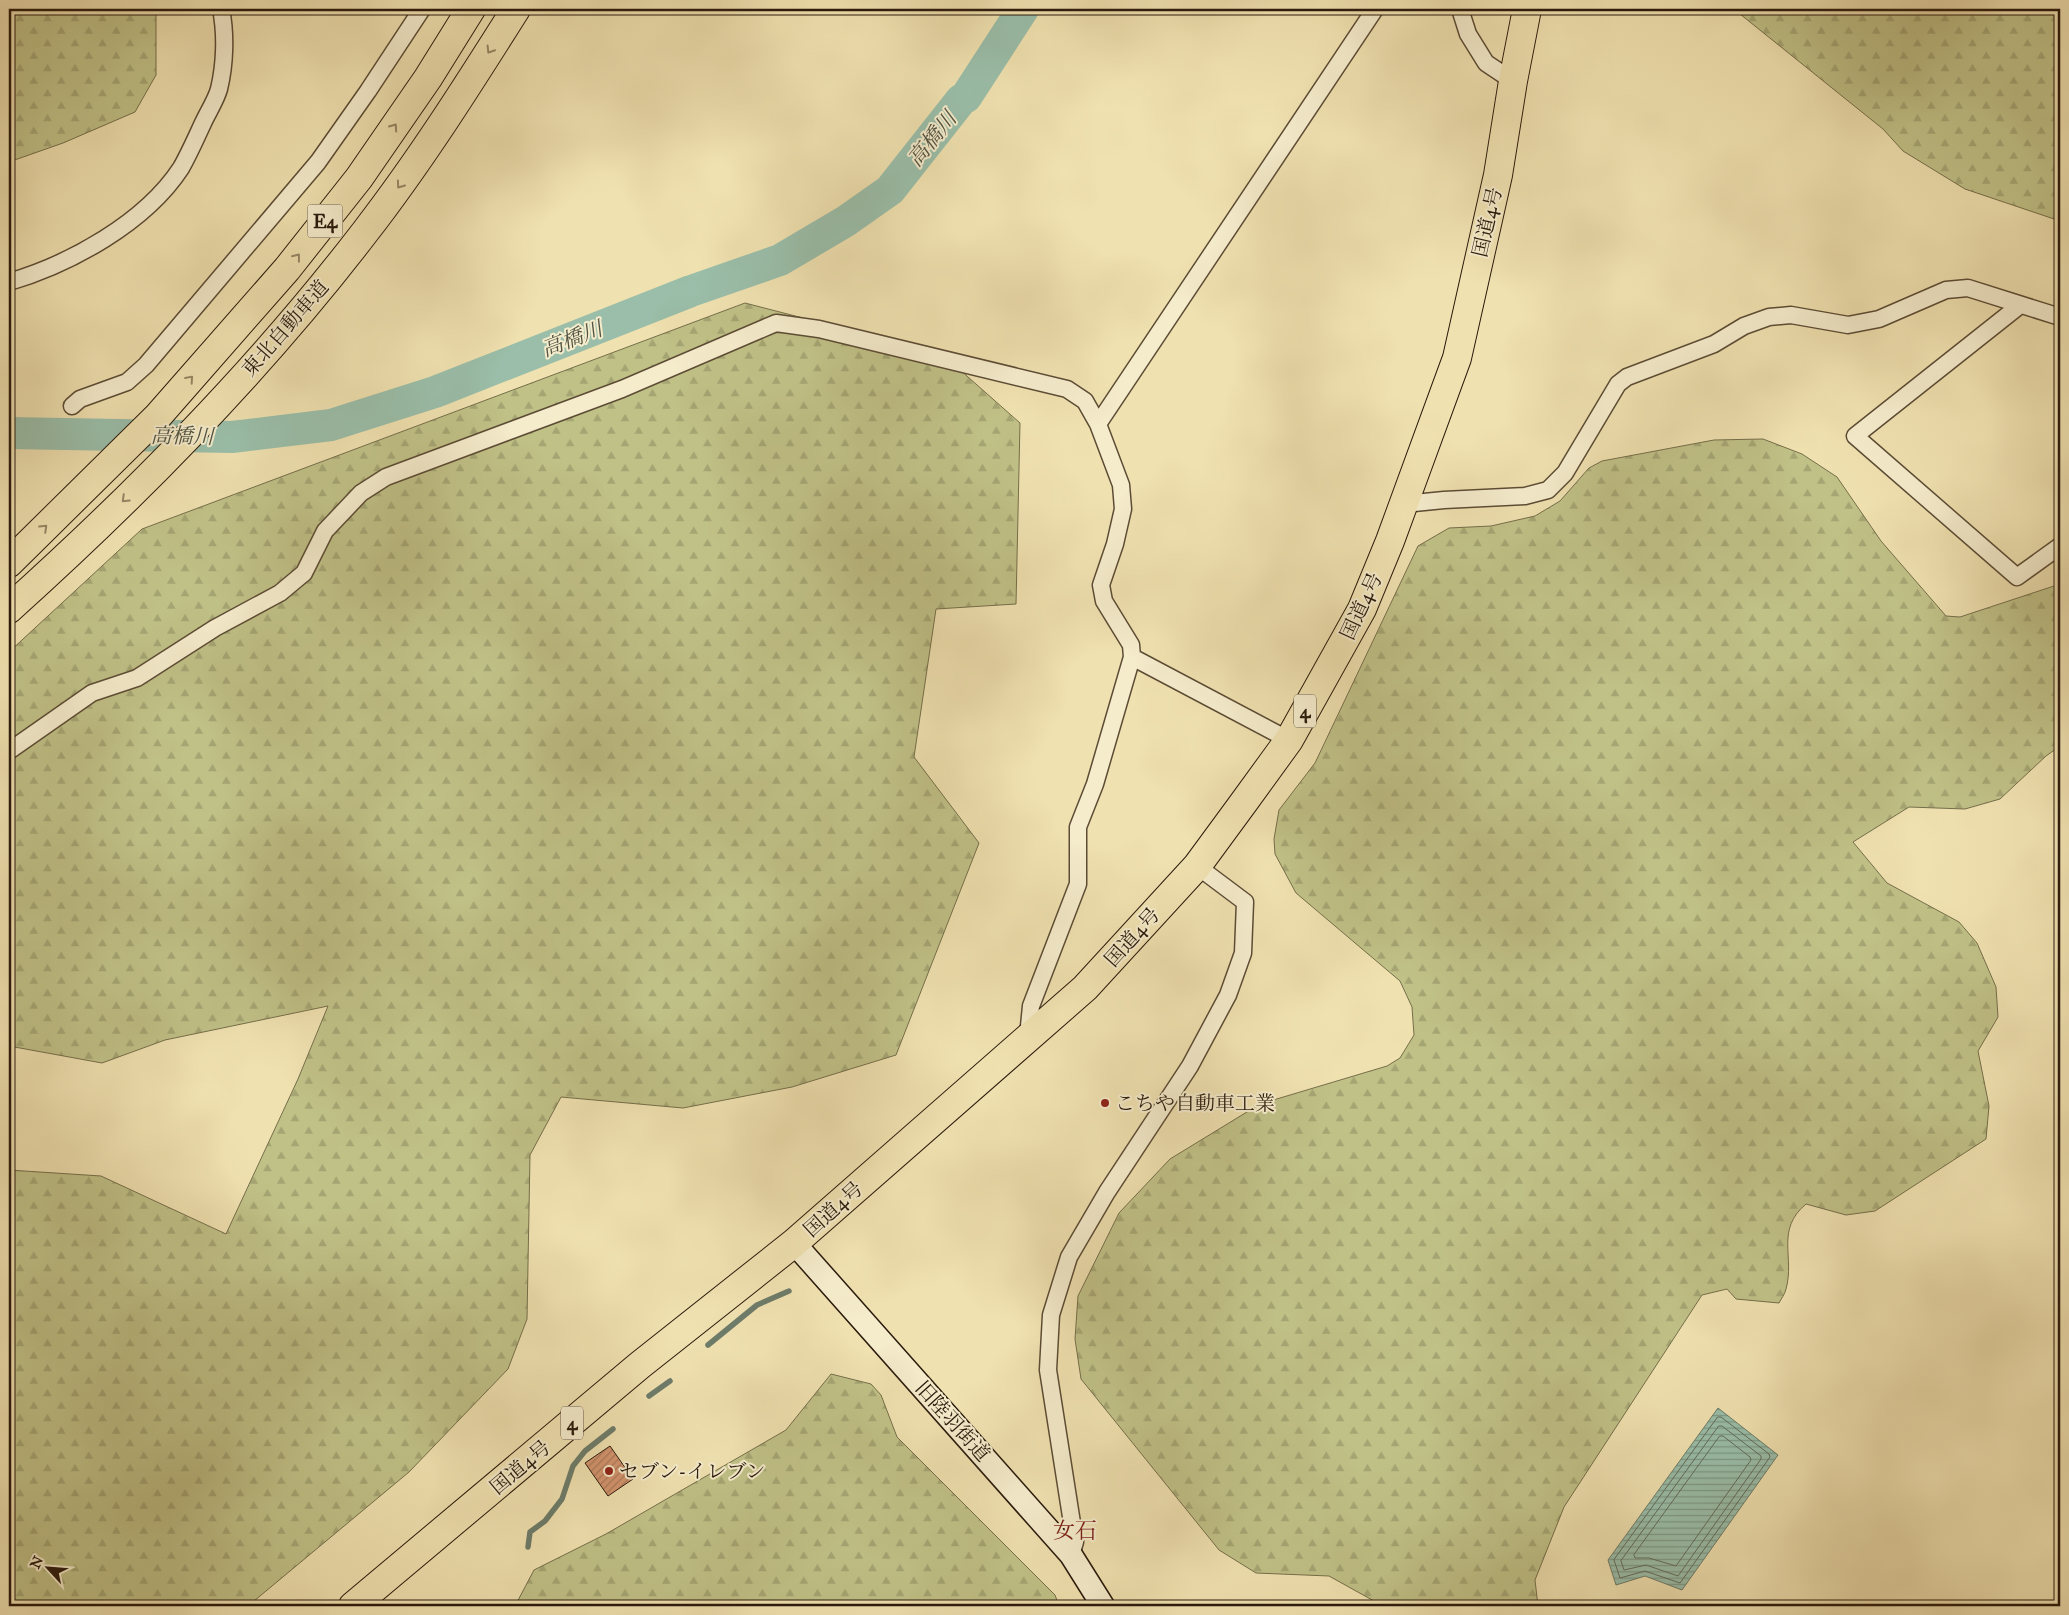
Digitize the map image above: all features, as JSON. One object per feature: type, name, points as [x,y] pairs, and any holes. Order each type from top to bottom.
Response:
[{"type":"highway","name":"東北自動車道","points":[[9,562],[158,416],[287,269],[359,178],[428,78],[471,9]]},
{"type":"highway","name":"東北自動車道","points":[[9,609],[160,465],[291,323],[366,232],[442,126],[516,9]]},
{"type":"highway","name":"国道4号","points":[[354,1606],[640,1365],[794,1243],[1085,988],[1197,866],[1289,740],[1362,609],[1404,504],[1457,358],[1498,176],[1512,81],[1527,9]]},
{"type":"street","points":[[9,282],[42,272],[108,236],[131,220],[158,195],[180,168],[219,90],[224,22],[221,9]]},
{"type":"street","points":[[72,406],[80,399],[126,382],[146,365],[318,162],[422,9]]},
{"type":"street","points":[[1098,424],[1375,9]]},
{"type":"street","points":[[1460,9],[1468,34],[1486,63],[1512,81]]},
{"type":"street","points":[[1404,504],[1525,496],[1548,490],[1565,473],[1618,384],[1627,376],[1714,344],[1744,326],[1769,317],[1791,315],[1848,326],[1879,319],[1946,290],[1968,288],[2019,306],[2060,317]]},
{"type":"street","points":[[2019,306],[1855,436],[2017,577],[2060,546]]},
{"type":"street","points":[[9,751],[92,693],[137,678],[215,628],[280,593],[304,573],[326,531],[361,492],[386,477],[622,389],[776,322],[819,329],[1067,389],[1085,401],[1098,424],[1121,485],[1123,509],[1115,544],[1101,585],[1104,601],[1131,645],[1132,658],[1095,784],[1078,827],[1078,884],[1031,1006],[1028,1036]]},
{"type":"street","points":[[1132,658],[1289,740]]},
{"type":"street","points":[[1071,1554],[1076,1542],[1048,1370],[1051,1314],[1069,1257],[1107,1192],[1190,1066],[1228,995],[1243,953],[1245,902],[1197,866]]},
{"type":"street","name":"旧陸羽街道","points":[[794,1243],[1071,1554],[1103,1606]]},
{"type":"green space","points":[[9,9],[152,9],[156,15],[156,75],[135,112],[63,143],[9,162]]},
{"type":"green space","points":[[1730,9],[2060,9],[2060,221],[1965,189],[1903,151],[1883,129],[1740,14]]},
{"type":"green space","points":[[745,303],[942,354],[1020,423],[1016,604],[936,609],[914,757],[979,843],[896,1055],[792,1087],[683,1108],[561,1097],[530,1155],[527,1319],[508,1369],[409,1472],[248,1606],[9,1606],[9,1170],[101,1176],[226,1234],[298,1079],[328,1006],[165,1040],[102,1063],[9,1046],[9,652],[142,529]]},
{"type":"green space","points":[[1763,439],[1802,454],[1837,477],[1881,541],[1946,616],[1960,617],[2060,584],[2060,746],[2046,756],[2000,799],[1965,809],[1909,807],[1853,842],[1887,883],[1959,922],[1977,943],[1996,987],[1998,1017],[1978,1051],[1989,1106],[1986,1139],[1875,1211],[1846,1215],[1806,1204],[1791,1224],[1788,1234],[1788,1277],[1785,1291],[1779,1303],[1736,1299],[1727,1289],[1702,1295],[1564,1507],[1535,1580],[1538,1606],[1383,1606],[1329,1576],[1256,1573],[1219,1550],[1081,1379],[1075,1339],[1078,1296],[1119,1213],[1170,1159],[1260,1104],[1387,1066],[1400,1058],[1414,1035],[1412,1007],[1400,981],[1296,893],[1275,854],[1274,839],[1279,810],[1315,763],[1418,546],[1449,528],[1491,526],[1535,516],[1560,501],[1589,468],[1602,461],[1714,440]]},
{"type":"green space","points":[[831,1374],[871,1384],[881,1395],[897,1437],[1055,1595],[1059,1606],[515,1606],[534,1570],[606,1534],[786,1430]]},
{"type":"water","points":[[1718,1408],[1778,1455],[1682,1590],[1645,1576],[1616,1585],[1608,1560]]},
{"type":"building","name":"セブン-イレブン","points":[[610,1446],[633,1479],[608,1496],[585,1463]]},
{"type":"waterway","name":"高橋川","points":[[9,433],[232,437],[331,425],[435,392],[691,291],[780,260],[846,221],[890,190],[961,100],[966,97],[1023,9]]},
{"type":"waterway","points":[[708,1345],[757,1305],[789,1291]]},
{"type":"waterway","points":[[649,1396],[670,1381]]},
{"type":"waterway","points":[[528,1547],[530,1532],[545,1521],[562,1499],[573,1466],[585,1451],[613,1429]]},
{"type":"place","name":"こちや自動車工業","points":[[1105,1103]]},
{"type":"place","name":"セブン-イレブン","points":[[609,1471]]},
{"type":"district","name":"女石","points":[[1075,1530]]}]
